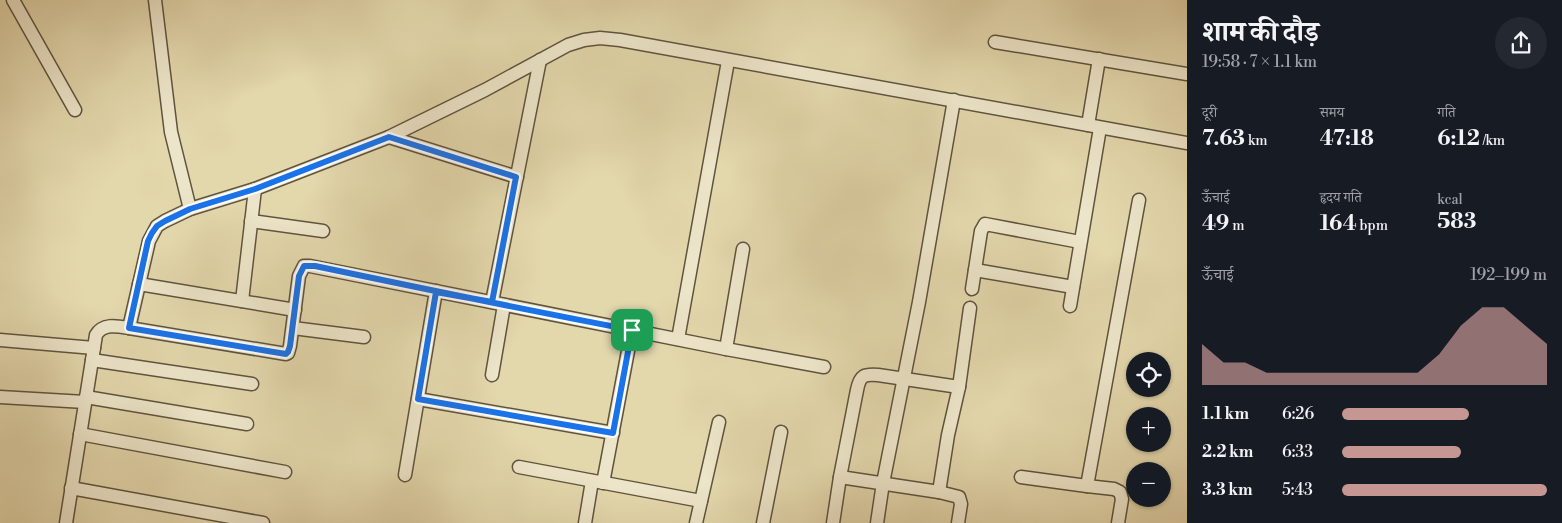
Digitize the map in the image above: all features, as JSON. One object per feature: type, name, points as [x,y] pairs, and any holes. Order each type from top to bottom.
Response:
[{"type":"street","points":[[13,0],[75,110]]},
{"type":"street","points":[[155,0],[171,132],[179,171],[190,209]]},
{"type":"street","points":[[129,328],[148,241],[157,226],[190,209],[255,189],[389,137],[484,90],[568,45],[584,40],[600,38],[620,40],[1187,144]]},
{"type":"street","points":[[994,42],[1187,74]]},
{"type":"street","points":[[1070,306],[1094,127],[1099,59]]},
{"type":"street","points":[[492,375],[498,304],[516,177],[540,60]]},
{"type":"street","points":[[678,339],[728,61]]},
{"type":"street","points":[[877,523],[954,100]]},
{"type":"street","points":[[389,137],[516,177]]},
{"type":"street","points":[[242,301],[255,189]]},
{"type":"street","points":[[1087,486],[1138,200]]},
{"type":"street","points":[[251,221],[323,231]]},
{"type":"street","points":[[972,289],[981,231],[985,224],[1080,242]]},
{"type":"street","points":[[726,349],[743,249]]},
{"type":"street","points":[[66,523],[96,335],[100,328],[112,326],[129,328],[286,354],[290,346],[293,328],[299,276],[304,266],[315,266],[436,292],[824,367]]},
{"type":"street","points":[[975,270],[1073,287]]},
{"type":"street","points":[[139,284],[295,310]]},
{"type":"street","points":[[405,475],[436,292]]},
{"type":"street","points":[[939,492],[970,308]]},
{"type":"street","points":[[293,328],[364,337]]},
{"type":"street","points":[[585,523],[613,433],[632,330]]},
{"type":"street","points":[[0,340],[93,354],[252,384]]},
{"type":"street","points":[[833,523],[840,476],[859,381],[866,375],[872,374],[958,387]]},
{"type":"street","points":[[0,397],[86,400],[247,424]]},
{"type":"street","points":[[418,399],[613,433]]},
{"type":"street","points":[[696,523],[719,422]]},
{"type":"street","points":[[763,523],[781,432]]},
{"type":"street","points":[[80,434],[285,472]]},
{"type":"street","points":[[519,467],[702,501]]},
{"type":"street","points":[[840,476],[959,496],[961,504],[958,523]]},
{"type":"street","points":[[1021,477],[1114,489],[1120,492],[1122,499],[1118,523]]},
{"type":"street","points":[[72,488],[263,523]]},
{"type":"route","points":[[632,330],[436,292],[315,266],[304,266],[301,269],[290,346],[286,354],[129,328],[148,241],[157,226],[190,209],[255,189],[389,137],[516,177],[492,302],[436,292],[418,399],[613,433],[632,330]]}]
